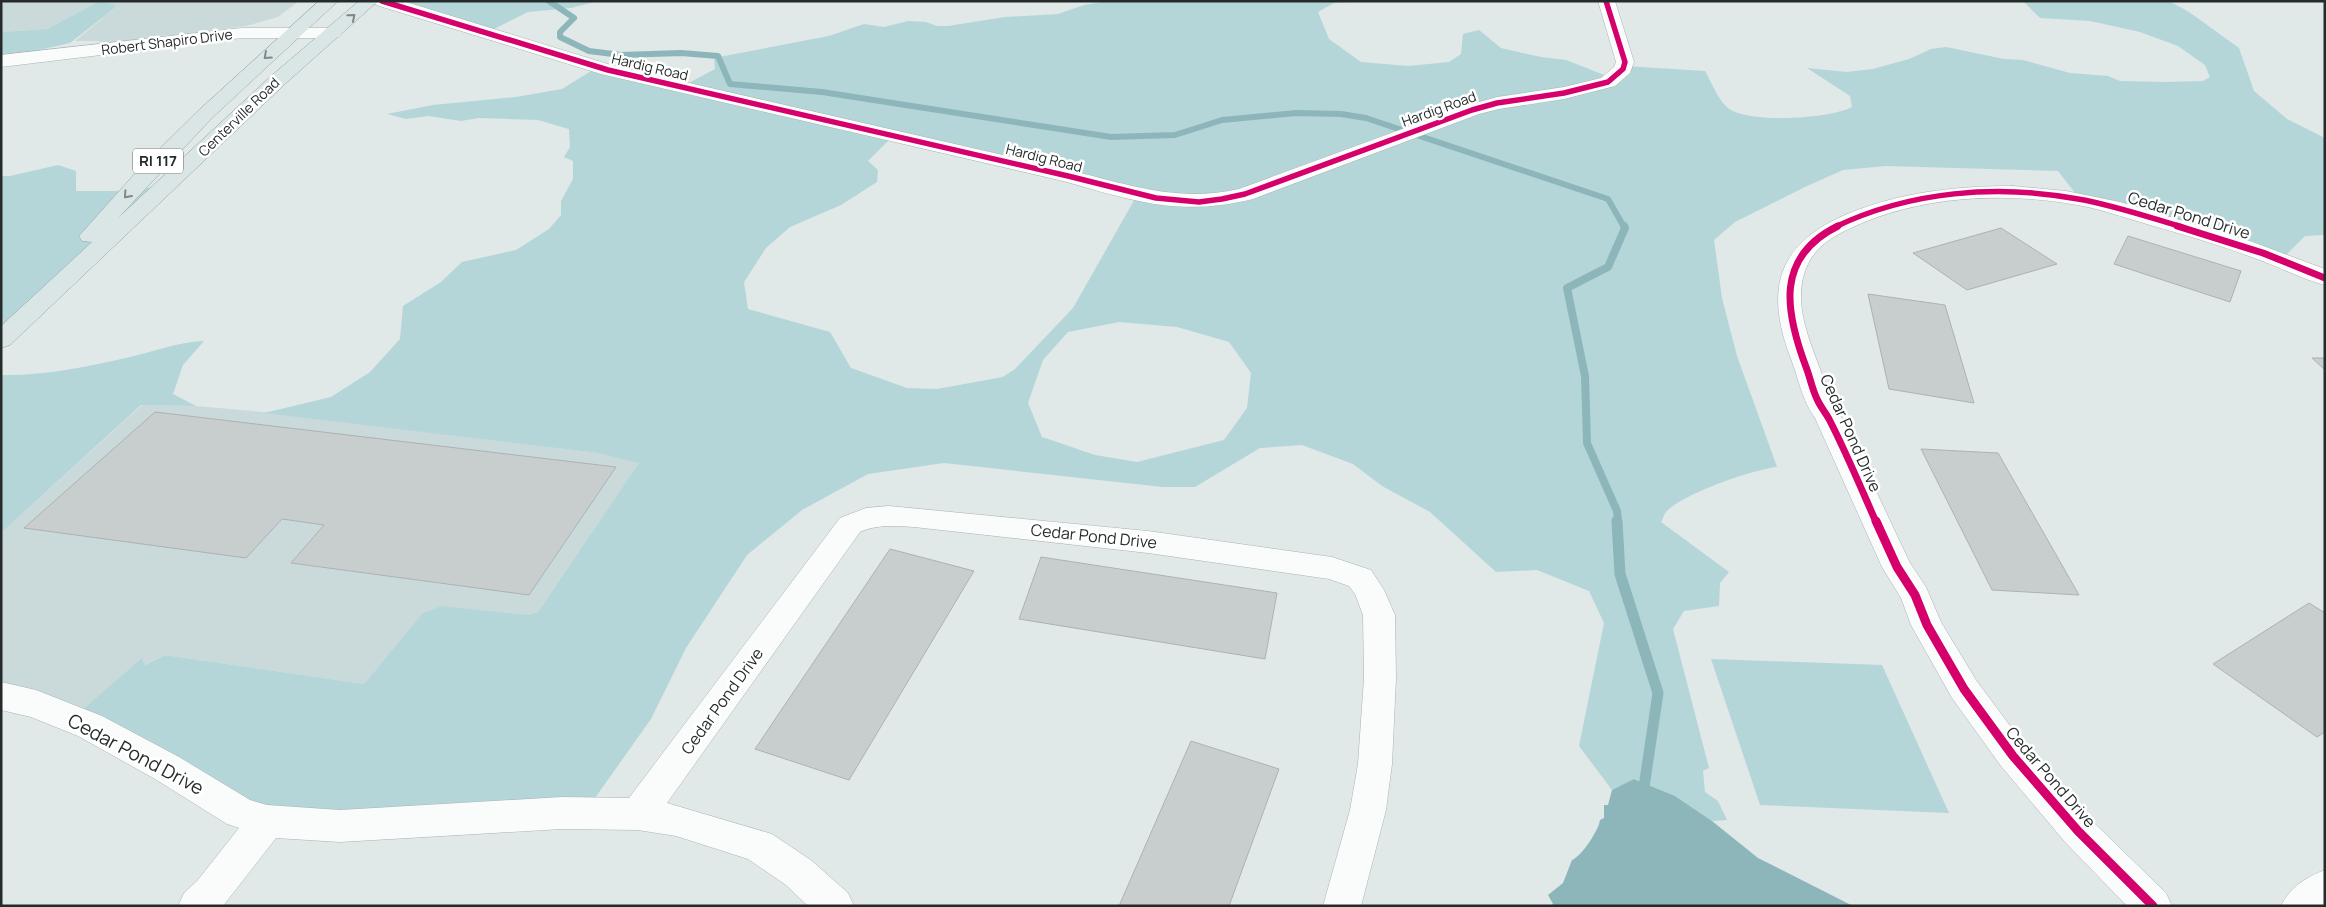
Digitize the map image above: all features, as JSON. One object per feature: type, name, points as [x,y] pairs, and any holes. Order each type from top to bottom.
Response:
[{"type":"main road","name":"Centerville Road","points":[[1,335],[173,144],[226,92],[330,1]]},
{"type":"main road","name":"Centerville Road","points":[[1,340],[278,80],[370,1]]},
{"type":"street","name":"Hardig Road","points":[[382,1],[447,19],[581,64],[1058,174],[1155,199],[1192,203],[1229,198],[1393,140],[1416,129],[1497,103],[1587,88],[1608,82],[1623,69],[1625,56],[1606,1]]},
{"type":"street","name":"Robert Shapiro Drive","points":[[1,61],[194,37],[254,32],[333,33]]},
{"type":"street","name":"Cedar Pond Drive","points":[[2153,906],[2078,831],[2013,756],[1969,696],[1927,625],[1914,595],[1897,567],[1828,417],[1816,397],[1811,378],[1795,339],[1789,306],[1791,280],[1797,264],[1814,239],[1841,222],[1876,208],[1902,202],[1932,196],[1971,193],[2038,195],[2106,205],[2221,238],[2297,265],[2325,278]]},
{"type":"street","name":"Cedar Pond Drive","points":[[638,814],[850,525],[862,518],[879,515],[914,517],[1158,543],[1332,568],[1360,578],[1369,590],[1379,615],[1380,678],[1375,764],[1368,810],[1342,906]]},
{"type":"street","name":"Cedar Pond Drive","points":[[1,696],[36,704],[90,726],[167,768],[240,813],[267,821],[340,826],[562,813],[638,814],[676,820],[759,846],[799,873],[835,906]]},
{"type":"street","points":[[197,906],[210,893],[267,821]]},
{"type":"street","points":[[2300,906],[2325,887]]},
{"type":"shaded area","points":[[1,1],[299,1],[278,17],[246,26],[158,36],[148,40],[100,44],[99,41],[75,41],[116,7],[114,4],[98,2],[47,29],[1,32]]},
{"type":"shaded area","points":[[380,1],[599,1],[571,8],[528,12],[492,30]]},
{"type":"shaded area","points":[[1108,1],[1366,1],[1334,3],[1318,12],[1329,39],[1361,62],[1408,66],[1449,62],[1461,54],[1463,34],[1479,30],[1501,48],[1541,57],[1566,60],[1607,76],[1624,66],[1705,71],[1719,98],[1731,110],[1756,117],[1792,118],[1827,114],[1852,107],[1850,96],[1807,68],[1847,72],[1873,69],[1909,59],[1931,49],[1946,47],[2004,59],[2023,60],[2070,73],[2108,76],[2120,81],[2203,81],[2210,77],[2205,65],[2178,46],[2140,32],[2090,21],[2040,18],[2023,1],[2169,1],[2189,12],[2239,48],[2254,91],[2287,119],[2325,138],[2325,235],[2305,236],[2281,260],[2079,198],[2058,171],[1886,166],[1843,170],[1735,222],[1714,240],[1722,298],[1737,356],[1777,467],[1752,472],[1702,490],[1674,505],[1665,513],[1661,522],[1729,572],[1720,583],[1719,606],[1684,611],[1673,629],[1709,768],[1703,771],[1705,792],[1718,801],[1727,820],[1712,821],[1675,796],[1635,779],[1612,790],[1579,746],[1604,623],[1589,591],[1537,570],[1496,572],[1430,512],[1382,486],[1353,464],[1302,445],[1260,448],[1195,487],[1163,487],[944,463],[868,474],[802,510],[747,555],[686,648],[651,719],[585,812],[263,821],[73,718],[142,658],[145,665],[165,655],[364,684],[422,614],[441,606],[527,615],[538,612],[639,463],[598,453],[264,413],[331,397],[370,372],[400,339],[403,306],[441,282],[462,262],[516,250],[549,229],[561,215],[561,201],[573,179],[573,161],[564,157],[570,147],[569,129],[538,120],[479,118],[461,121],[428,116],[406,119],[387,114],[433,105],[516,97],[562,89],[596,68],[685,85],[715,69],[714,58],[829,36],[864,24],[884,27],[908,21],[948,26],[1005,17],[1058,14],[1084,5]],"holes":[[[893,136],[1136,197],[1073,308],[1015,369],[1003,377],[937,389],[907,388],[851,368],[830,332],[748,309],[744,282],[766,248],[790,227],[841,205],[877,182],[878,170],[868,161]],[[1119,322],[1177,327],[1229,342],[1251,373],[1247,408],[1224,440],[1137,462],[1095,455],[1042,437],[1028,403],[1043,360],[1068,332]]]},
{"type":"shaded area","points":[[98,2],[114,4],[116,7],[70,43],[34,51],[1,54],[1,32],[47,29]]},
{"type":"shaded area","points":[[58,165],[76,171],[76,191],[125,191],[160,186],[1,335],[1,176],[10,176]]},
{"type":"shaded area","points":[[204,341],[183,365],[173,394],[196,406],[141,405],[1,533],[1,375],[32,374],[95,365],[175,345]]},
{"type":"shaded area","points":[[142,405],[196,406],[263,412],[598,453],[640,462],[538,612],[527,615],[422,615],[364,684],[165,655],[144,665],[143,659],[73,718],[1,696],[1,533]]},
{"type":"shaded area","points":[[1711,659],[1882,665],[1949,813],[1760,805]]},
{"type":"shaded area","points":[[1634,779],[1675,796],[1712,821],[1758,858],[1853,906],[1551,906],[1553,904],[1548,895],[1563,883],[1572,860],[1585,849],[1600,820],[1604,818],[1604,805],[1608,805],[1612,790]]},
{"type":"building","points":[[2001,228],[2057,264],[1967,290],[1913,253]]},
{"type":"building","points":[[2128,236],[2241,271],[2230,302],[2114,264]]},
{"type":"building","points":[[1868,294],[1945,305],[1974,403],[1889,389]]},
{"type":"building","points":[[2312,358],[2325,358],[2325,370]]},
{"type":"building","points":[[155,412],[616,467],[529,595],[291,563],[324,525],[282,519],[246,558],[24,528]]},
{"type":"building","points":[[1921,449],[1998,453],[2079,595],[1992,590]]},
{"type":"building","points":[[890,549],[974,571],[849,780],[755,749]]},
{"type":"building","points":[[1041,557],[1277,593],[1265,659],[1019,619]]},
{"type":"building","points":[[2309,603],[2325,613],[2325,732],[2317,737],[2213,664]]},
{"type":"building","points":[[1191,741],[1279,769],[1229,906],[1119,906]]},
{"type":"waterway","points":[[549,1],[574,18],[560,32],[560,37],[589,51],[621,55],[681,53],[718,56],[730,84],[822,92],[1111,137],[1175,135],[1222,120],[1296,113],[1341,114],[1366,118],[1608,199],[1624,227]]},
{"type":"waterway","points":[[1618,522],[1617,511],[1587,443],[1585,376],[1567,288],[1608,267],[1625,228],[1624,226]]},
{"type":"waterway","points":[[1617,521],[1620,574],[1658,693],[1644,787]]},
{"type":"cycle path","points":[[382,1],[608,70],[1068,176],[1134,194],[1177,201],[1199,202],[1245,194],[1472,110],[1497,103],[1564,93],[1608,82],[1623,69],[1625,62],[1606,1]]},
{"type":"cycle path","points":[[2153,906],[2078,831],[2013,756],[1964,689],[1927,625],[1915,595],[1897,567],[1828,417],[1816,398],[1792,325],[1789,304],[1791,282],[1800,258],[1807,248],[1815,240],[1835,227],[1883,208],[1909,201],[1934,196],[1987,192],[2040,194],[2101,204],[2200,232],[2284,261],[2325,278]]}]
